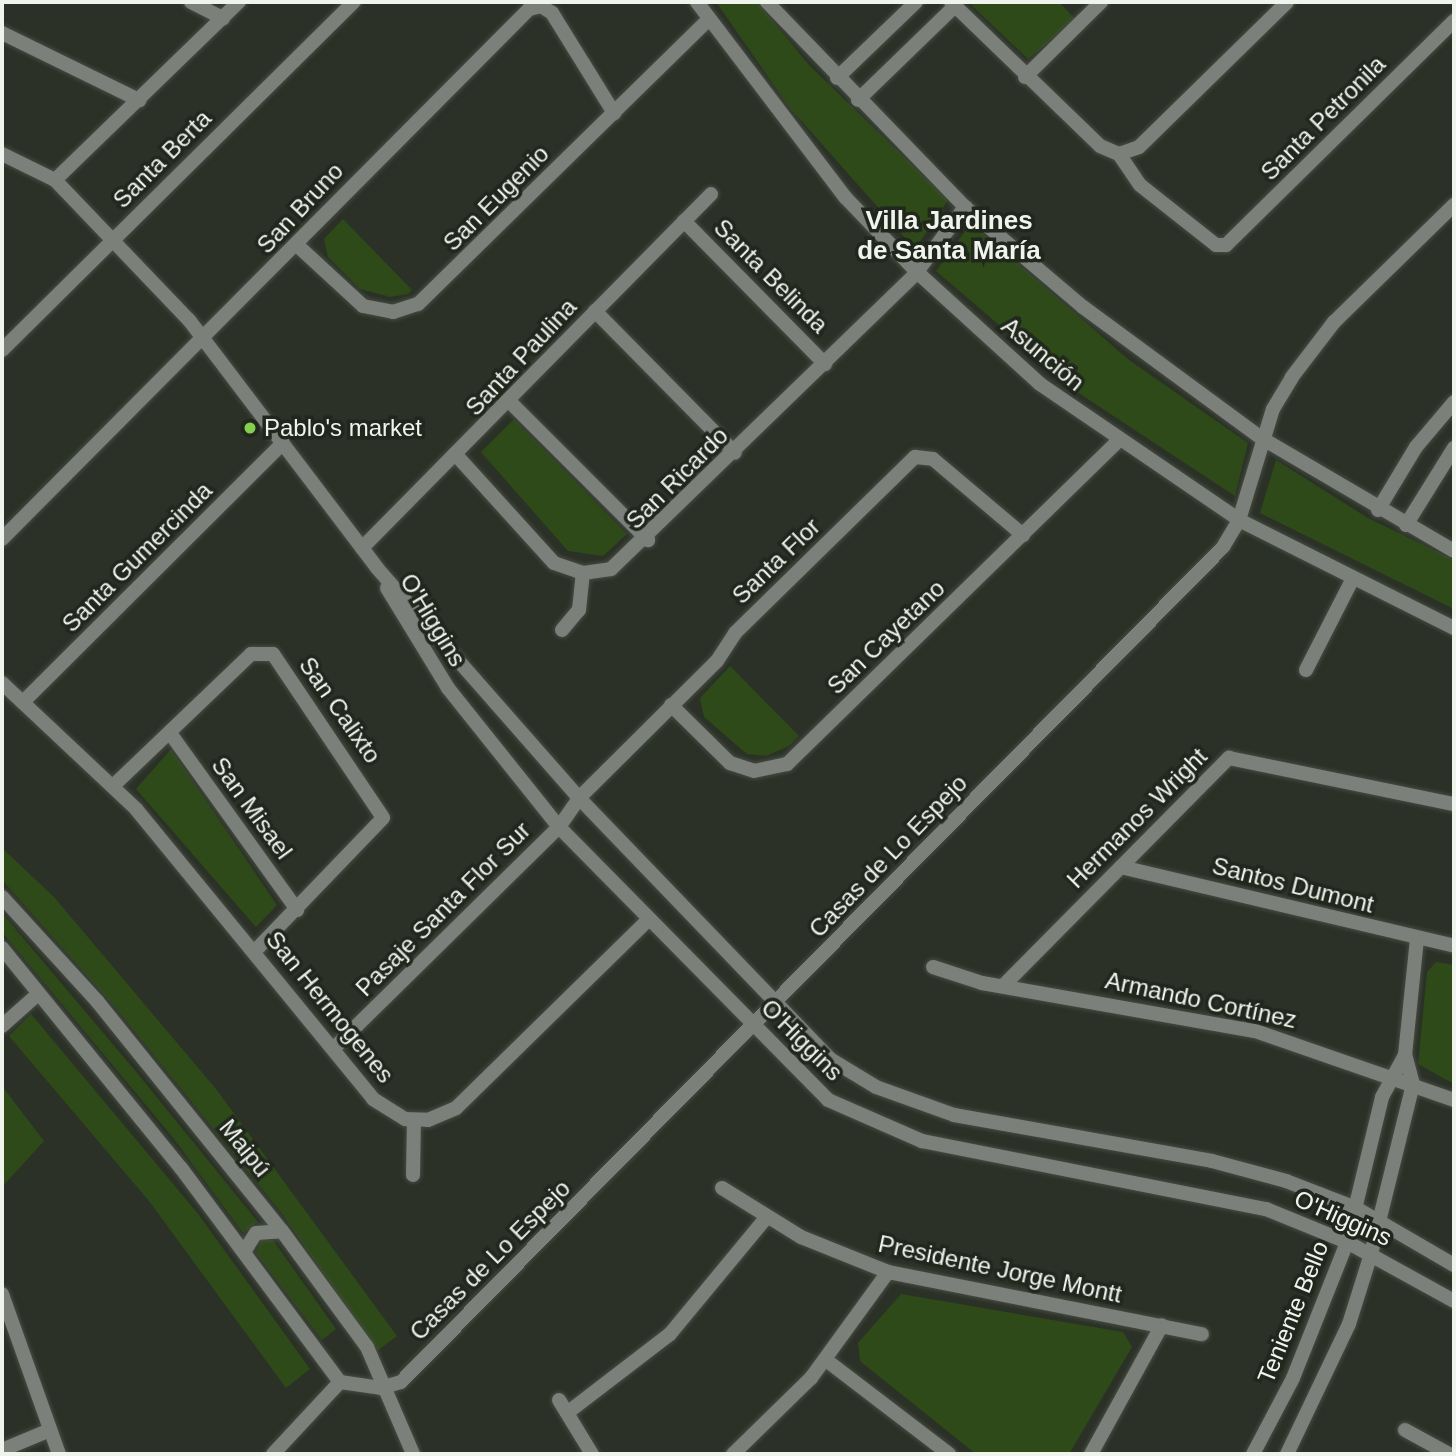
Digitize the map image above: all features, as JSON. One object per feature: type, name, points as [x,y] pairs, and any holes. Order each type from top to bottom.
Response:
[{"type":"street","points":[[191,2],[223,18]]},
{"type":"street","points":[[2,155],[55,180],[239,2]]},
{"type":"street","name":"Santa Berta","points":[[2,350],[355,2]]},
{"type":"street","name":"Asunción","points":[[697,2],[811,158],[916,272],[1006,355],[1117,442],[1239,520],[1351,582],[1454,628]]},
{"type":"street","points":[[767,2],[858,100],[965,207],[1120,337],[1263,439],[1378,510],[1454,551]]},
{"type":"street","points":[[837,78],[916,2]]},
{"type":"street","points":[[1026,77],[1101,2]]},
{"type":"street","points":[[858,100],[953,4],[1100,146],[1119,154],[1139,147],[1287,2]]},
{"type":"street","name":"San Bruno","points":[[2,539],[329,216],[348,189],[534,6],[552,13],[614,113]]},
{"type":"street","name":"San Eugenio","points":[[298,246],[363,306],[383,312],[410,308],[708,20]]},
{"type":"street","name":"Santa Petronila","points":[[1119,154],[1140,185],[1223,246],[1454,21]]},
{"type":"street","points":[[2,33],[139,100]]},
{"type":"street","name":"O'Higgins","points":[[55,180],[205,338],[377,568],[579,798],[838,1065],[928,1108],[1238,1167],[1356,1208],[1454,1265]]},
{"type":"street","name":"Santa Paulina","points":[[362,548],[511,403],[595,311],[711,194]]},
{"type":"street","name":"Casas de Lo Espejo","points":[[381,1388],[411,1373],[1223,547],[1239,520],[1263,439],[1282,393],[1319,340],[1454,205]]},
{"type":"street","name":"San Ricardo","points":[[583,573],[620,565],[648,540],[916,272],[965,207]]},
{"type":"street","name":"Santa Belinda","points":[[684,221],[825,364]]},
{"type":"street","points":[[595,311],[735,453]]},
{"type":"street","points":[[1378,510],[1416,447],[1454,402]]},
{"type":"street","points":[[511,403],[648,540]]},
{"type":"street","name":"San Cayetano","points":[[671,705],[730,763],[754,771],[787,764],[1117,442]]},
{"type":"street","name":"Santa Gumercinda","points":[[23,702],[283,443]]},
{"type":"street","points":[[1406,525],[1454,448]]},
{"type":"street","points":[[457,456],[545,555],[583,573],[579,610],[562,630]]},
{"type":"street","name":"Santa Flor","points":[[579,798],[717,661],[735,634],[915,457],[933,459],[1023,535]]},
{"type":"street","name":"O'Higgins","points":[[377,568],[448,688],[559,827],[828,1100],[902,1135],[1241,1202],[1347,1242],[1454,1301]]},
{"type":"street","points":[[1306,670],[1351,582]]},
{"type":"street","name":"San Calixto","points":[[113,786],[251,654],[265,650],[276,658],[383,814],[378,829],[256,950]]},
{"type":"street","name":"San Hermogenes","points":[[2,683],[113,786],[256,950],[383,1108],[414,1120]]},
{"type":"street","name":"San Misael","points":[[170,733],[297,910]]},
{"type":"street","name":"Hermanos Wright","points":[[1004,985],[1229,758],[1454,804]]},
{"type":"street","name":"Pasaje Santa Flor Sur","points":[[334,1048],[559,827],[579,798]]},
{"type":"street","name":"Santos Dumont","points":[[1121,867],[1454,946]]},
{"type":"street","name":"Maipú","points":[[2,897],[97,1001],[282,1231],[367,1347],[381,1388],[413,1454]]},
{"type":"street","points":[[413,1175],[414,1120],[456,1108],[649,919]]},
{"type":"street","name":"Teniente Bello","points":[[1253,1454],[1293,1378],[1347,1242],[1391,1075],[1405,1055],[1417,939]]},
{"type":"street","points":[[2,948],[244,1252],[340,1382],[381,1388]]},
{"type":"street","name":"Armando Cortínez","points":[[933,967],[1004,985],[1255,1031],[1391,1075],[1454,1100]]},
{"type":"street","points":[[2,1026],[38,993]]},
{"type":"street","points":[[1405,1055],[1413,1083]]},
{"type":"street","name":"Teniente Bello","points":[[1287,1454],[1349,1324],[1371,1254],[1413,1083]]},
{"type":"street","name":"Presidente Jorge Montt","points":[[722,1188],[765,1218],[888,1272],[1202,1334]]},
{"type":"street","points":[[592,1454],[563,1406],[670,1334],[765,1218]]},
{"type":"street","points":[[244,1252],[256,1233],[282,1231]]},
{"type":"street","points":[[733,1454],[826,1360],[888,1272]]},
{"type":"street","points":[[2,1294],[59,1454]]},
{"type":"street","points":[[1091,1454],[1162,1325]]},
{"type":"street","points":[[826,1360],[940,1452]]},
{"type":"street","points":[[273,1454],[340,1382]]},
{"type":"street","points":[[2,1450],[50,1430]]},
{"type":"street","points":[[1405,1430],[1441,1452]]},
{"type":"green space","points":[[716,2],[757,2],[809,65],[948,200],[915,249],[789,107]]},
{"type":"green space","points":[[968,2],[1059,2],[1076,20],[1028,59]]},
{"type":"green space","points":[[343,219],[412,290],[408,294],[390,297],[360,289],[328,257],[324,239]]},
{"type":"green space","points":[[971,223],[1129,360],[1248,443],[1235,496],[1077,392],[936,271]]},
{"type":"green space","points":[[514,419],[627,534],[603,556],[568,551],[481,452]]},
{"type":"green space","points":[[1276,460],[1368,518],[1454,560],[1454,609],[1260,513]]},
{"type":"green space","points":[[730,666],[799,736],[789,746],[766,756],[747,754],[704,717],[700,698]]},
{"type":"green space","points":[[171,749],[277,905],[256,927],[136,789]]},
{"type":"green space","points":[[2,848],[54,897],[216,1089],[397,1336],[377,1351],[283,1215],[115,1007],[2,880]]},
{"type":"green space","points":[[2,913],[258,1222],[243,1233],[174,1139],[2,932]]},
{"type":"green space","points":[[1436,962],[1454,965],[1454,1084],[1418,1064],[1427,972]]},
{"type":"green space","points":[[31,1014],[199,1215],[310,1369],[286,1388],[149,1201],[9,1036]]},
{"type":"green space","points":[[2,1086],[44,1141],[2,1187]]},
{"type":"green space","points":[[261,1240],[273,1240],[336,1329],[322,1340],[256,1253]]},
{"type":"green space","points":[[901,1294],[1123,1332],[1132,1347],[1069,1454],[976,1454],[860,1361],[858,1343]]},
{"type":"place","name":"Pablo's market","points":[[250,428]]},
{"type":"district","name":"Villa Jardines de Santa María","points":[[949,236]]}]
